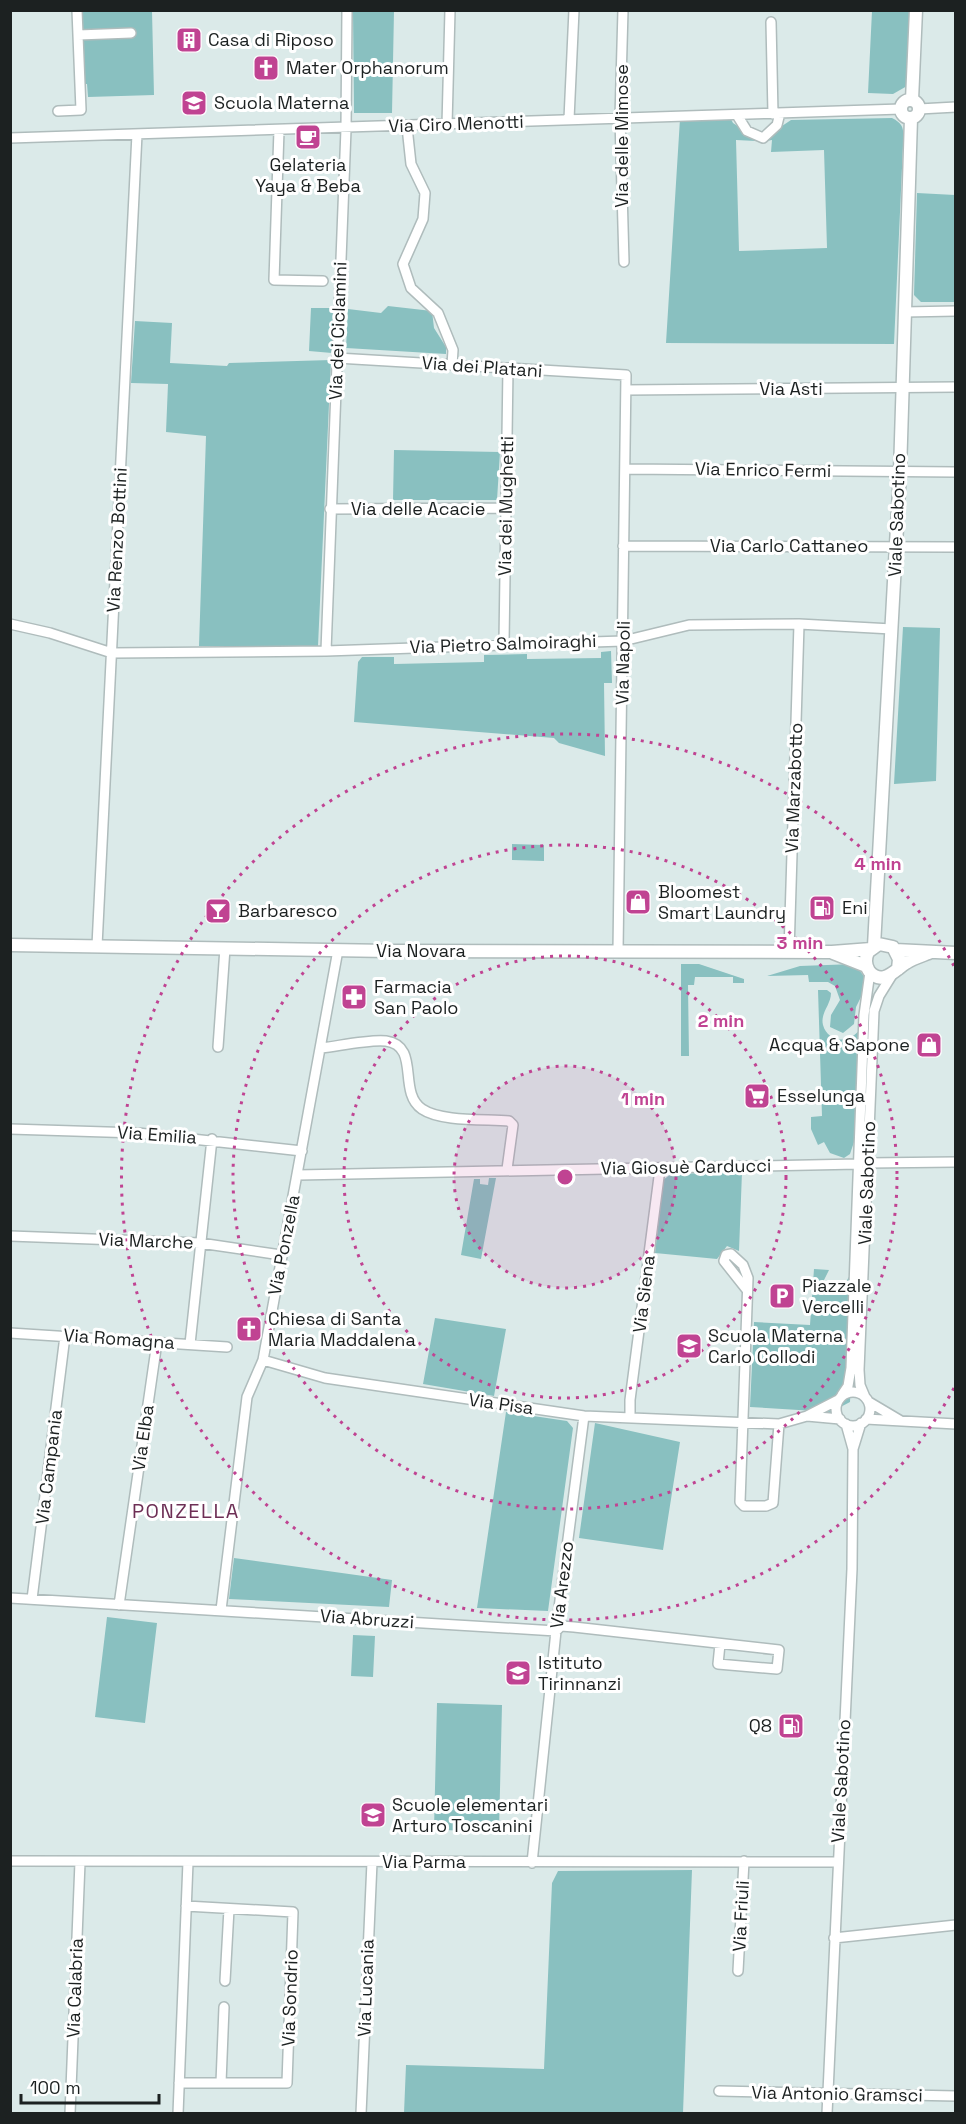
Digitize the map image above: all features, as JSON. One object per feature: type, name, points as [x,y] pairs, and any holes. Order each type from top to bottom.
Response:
[{"type":"street","points":[[58,111],[81,110],[77,10]]},
{"type":"street","name":"Via dei Ciclamini","points":[[326,651],[346,129],[347,10]]},
{"type":"street","points":[[447,125],[450,10]]},
{"type":"street","points":[[568,120],[574,10]]},
{"type":"street","name":"Via delle Mimose","points":[[623,10],[620,118],[624,262]]},
{"type":"street","name":"Viale Sabotino","points":[[872,947],[877,912],[900,472],[916,10]]},
{"type":"street","points":[[737,115],[747,131],[763,138],[777,125],[771,22]]},
{"type":"street","points":[[78,35],[131,33]]},
{"type":"street","name":"Via Ciro Menotti","points":[[10,138],[346,129],[956,107]]},
{"type":"street","points":[[407,127],[411,164],[425,193],[423,219],[403,264],[411,288],[438,313],[453,350],[452,365]]},
{"type":"street","name":"Via dei Ciclamini","points":[[279,130],[274,280],[323,281]]},
{"type":"street","name":"Via Renzo Bottini","points":[[97,946],[137,134]]},
{"type":"street","points":[[904,312],[956,311]]},
{"type":"street","name":"Via dei Platani","points":[[338,358],[626,375]]},
{"type":"street","name":"Via dei Mughetti","points":[[504,643],[508,368]]},
{"type":"street","name":"Via Napoli","points":[[618,951],[626,375]]},
{"type":"street","name":"Via Asti","points":[[627,390],[956,387]]},
{"type":"street","name":"Via Enrico Fermi","points":[[626,469],[956,472]]},
{"type":"street","name":"Via delle Acacie","points":[[330,509],[506,508]]},
{"type":"street","name":"Via Carlo Cattaneo","points":[[623,546],[956,547]]},
{"type":"street","name":"Via Pietro Salmoiraghi","points":[[10,624],[50,633],[112,653],[326,651],[623,640],[689,625],[799,624],[892,629]]},
{"type":"street","name":"Via Marzabotto","points":[[789,952],[799,624]]},
{"type":"street","name":"Viale Sabotino","points":[[877,912],[892,947]]},
{"type":"street","name":"Via Novara","points":[[10,945],[338,950],[789,952],[832,952],[872,947]]},
{"type":"street","points":[[929,953],[885,977],[868,969],[866,957],[872,947],[892,947],[929,953],[956,953]]},
{"type":"street","points":[[892,947],[899,959],[896,971]]},
{"type":"street","points":[[218,1047],[225,948]]},
{"type":"street","name":"Via Ponzella","points":[[221,1610],[247,1397],[263,1360],[281,1255],[322,1048],[338,950]]},
{"type":"street","name":"Via Novara","points":[[832,952],[868,969]]},
{"type":"street","name":"Viale Sabotino","points":[[867,1399],[860,1385],[859,1370],[864,1015],[868,969]]},
{"type":"street","name":"Viale Sabotino","points":[[840,1398],[848,1386],[851,1368],[874,1011],[884,985],[896,971]]},
{"type":"street","points":[[322,1048],[386,1041],[400,1047],[406,1057],[409,1094],[420,1108],[432,1114],[509,1121],[513,1125],[507,1169]]},
{"type":"street","name":"Via Emilia","points":[[10,1129],[138,1133],[212,1139],[302,1151]]},
{"type":"street","points":[[190,1344],[212,1139]]},
{"type":"street","name":"Via Giosuè Carducci","points":[[298,1175],[507,1169],[660,1169],[956,1162]]},
{"type":"street","name":"Via Siena","points":[[630,1418],[630,1400],[660,1169]]},
{"type":"street","name":"Via Marche","points":[[10,1236],[200,1243],[281,1255]]},
{"type":"street","points":[[747,1290],[740,1502],[744,1506],[766,1506],[773,1503],[779,1424]]},
{"type":"street","name":"Via Romagna","points":[[10,1334],[227,1347]]},
{"type":"street","name":"Via Campania","points":[[32,1599],[65,1336]]},
{"type":"street","name":"Via Elba","points":[[119,1605],[157,1342]]},
{"type":"street","name":"Via Pisa","points":[[263,1360],[325,1378],[584,1416],[779,1424],[807,1416],[840,1398]]},
{"type":"street","points":[[867,1399],[870,1408],[864,1421],[856,1426],[843,1422],[836,1410],[840,1398],[856,1392],[867,1399],[903,1423]]},
{"type":"street","name":"Via Arezzo","points":[[532,1863],[556,1631],[584,1416]]},
{"type":"street","name":"Via Pisa","points":[[807,1416],[843,1422]]},
{"type":"street","points":[[864,1421],[956,1424]]},
{"type":"street","name":"Viale Sabotino","points":[[827,2114],[852,1569],[854,1449],[864,1421]]},
{"type":"street","name":"Viale Sabotino","points":[[843,1422],[854,1449]]},
{"type":"street","name":"Via Abruzzi","points":[[10,1598],[556,1631],[561,1626],[779,1650],[777,1669],[718,1664],[720,1644]]},
{"type":"street","name":"Via Friuli","points":[[738,1971],[744,1861]]},
{"type":"street","name":"Via Parma","points":[[10,1862],[837,1862]]},
{"type":"street","name":"Via Calabria","points":[[70,2114],[80,1862]]},
{"type":"street","points":[[178,2114],[188,1862]]},
{"type":"street","name":"Via Lucania","points":[[361,2114],[372,1862]]},
{"type":"street","name":"Via Sondrio","points":[[179,2083],[287,2082],[293,1912],[186,1906]]},
{"type":"street","points":[[225,1981],[229,1909]]},
{"type":"street","points":[[834,1938],[956,1925]]},
{"type":"street","points":[[221,2083],[224,2007]]},
{"type":"street","name":"Via Antonio Gramsci","points":[[719,2091],[956,2096]]},
{"type":"shaded area","points":[[72,11],[152,11],[154,95],[88,97],[87,84],[75,84]]},
{"type":"shaded area","points":[[353,11],[394,11],[392,113],[354,113]]},
{"type":"shaded area","points":[[872,11],[911,11],[907,86],[893,94],[868,93]]},
{"type":"shaded area","points":[[730,117],[733,123],[756,138],[756,141],[736,140],[739,251],[827,248],[824,150],[771,152],[772,140],[766,141],[770,134],[791,120],[892,118],[900,123],[903,132],[903,146],[894,344],[666,343],[680,119]]},
{"type":"shaded area","points":[[917,193],[955,195],[955,302],[921,302],[914,295]]},
{"type":"shaded area","points":[[388,306],[432,311],[434,328],[446,347],[446,354],[346,348],[348,309],[381,313]]},
{"type":"shaded area","points":[[311,308],[333,308],[332,353],[309,351]]},
{"type":"shaded area","points":[[135,321],[172,323],[170,363],[227,366],[229,363],[331,360],[318,646],[199,646],[206,436],[166,432],[168,384],[131,383]]},
{"type":"shaded area","points":[[394,450],[500,452],[497,500],[393,500]]},
{"type":"shaded area","points":[[903,627],[940,628],[936,781],[894,784]]},
{"type":"shaded area","points":[[611,651],[612,683],[604,683],[605,756],[559,743],[554,738],[354,722],[358,662],[362,657],[394,657],[394,664],[484,662],[484,655],[527,654],[527,659],[601,658],[601,652]]},
{"type":"shaded area","points":[[512,844],[544,845],[544,861],[512,860]]},
{"type":"shaded area","points":[[681,964],[699,964],[744,979],[744,983],[733,983],[733,977],[695,977],[694,985],[688,985],[689,1056],[681,1056]]},
{"type":"shaded area","points":[[854,964],[864,976],[867,985],[856,1007],[854,1024],[843,1033],[830,1027],[831,1015],[840,1000],[835,986],[828,982],[809,982],[808,975],[767,976],[800,966]]},
{"type":"shaded area","points":[[818,990],[827,990],[831,993],[822,1021],[829,1035],[845,1039],[856,1034],[860,1029],[855,1139],[850,1154],[844,1158],[830,1153],[824,1142],[818,1145],[811,1129],[811,1117],[822,1116]]},
{"type":"shaded area","points":[[742,1172],[739,1251],[727,1246],[717,1259],[655,1253],[663,1180],[671,1174]]},
{"type":"shaded area","points":[[489,1178],[496,1178],[481,1259],[461,1255],[474,1179],[480,1179],[480,1184],[488,1185]]},
{"type":"shaded area","points":[[814,1269],[829,1270],[823,1282],[836,1287],[846,1282],[850,1275],[856,1276],[850,1402],[831,1412],[750,1407],[754,1322],[810,1325]]},
{"type":"shaded area","points":[[435,1318],[506,1329],[494,1396],[423,1384]]},
{"type":"shaded area","points":[[506,1412],[567,1421],[573,1428],[548,1611],[477,1608]]},
{"type":"shaded area","points":[[595,1423],[680,1442],[663,1550],[579,1538]]},
{"type":"shaded area","points":[[234,1558],[392,1580],[389,1607],[229,1599]]},
{"type":"shaded area","points":[[107,1617],[157,1623],[145,1723],[95,1717]]},
{"type":"shaded area","points":[[353,1635],[375,1636],[373,1677],[351,1676]]},
{"type":"shaded area","points":[[437,1703],[502,1705],[499,1831],[434,1830]]},
{"type":"shaded area","points":[[692,1870],[683,2113],[404,2113],[406,2065],[544,2069],[552,1883],[558,1871]]},
{"type":"place","name":"Casa di Riposo","points":[[189,40]]},
{"type":"place","name":"Mater Orphanorum","points":[[266,68]]},
{"type":"place","name":"Scuola Materna","points":[[194,103]]},
{"type":"place","name":"Gelateria Yaya & Beba","points":[[308,137]]},
{"type":"place","name":"Bloomest Smart Laundry","points":[[638,902]]},
{"type":"place","name":"Eni","points":[[822,908]]},
{"type":"place","name":"Barbaresco","points":[[218,911]]},
{"type":"place","name":"Farmacia San Paolo","points":[[354,997]]},
{"type":"place","name":"Acqua & Sapone","points":[[929,1045]]},
{"type":"place","name":"Esselunga","points":[[757,1096]]},
{"type":"place","name":"Piazzale Vercelli","points":[[782,1296]]},
{"type":"place","name":"Chiesa di Santa Maria Maddalena","points":[[249,1329]]},
{"type":"place","name":"Scuola Materna Carlo Collodi","points":[[689,1346]]},
{"type":"place","name":"Istituto Tirinnanzi","points":[[518,1673]]},
{"type":"place","name":"Q8","points":[[791,1726]]},
{"type":"place","name":"Scuole elementari Arturo Toscanini","points":[[373,1815]]},
{"type":"district","name":"PONZELLA","points":[[186,1511]]}]
